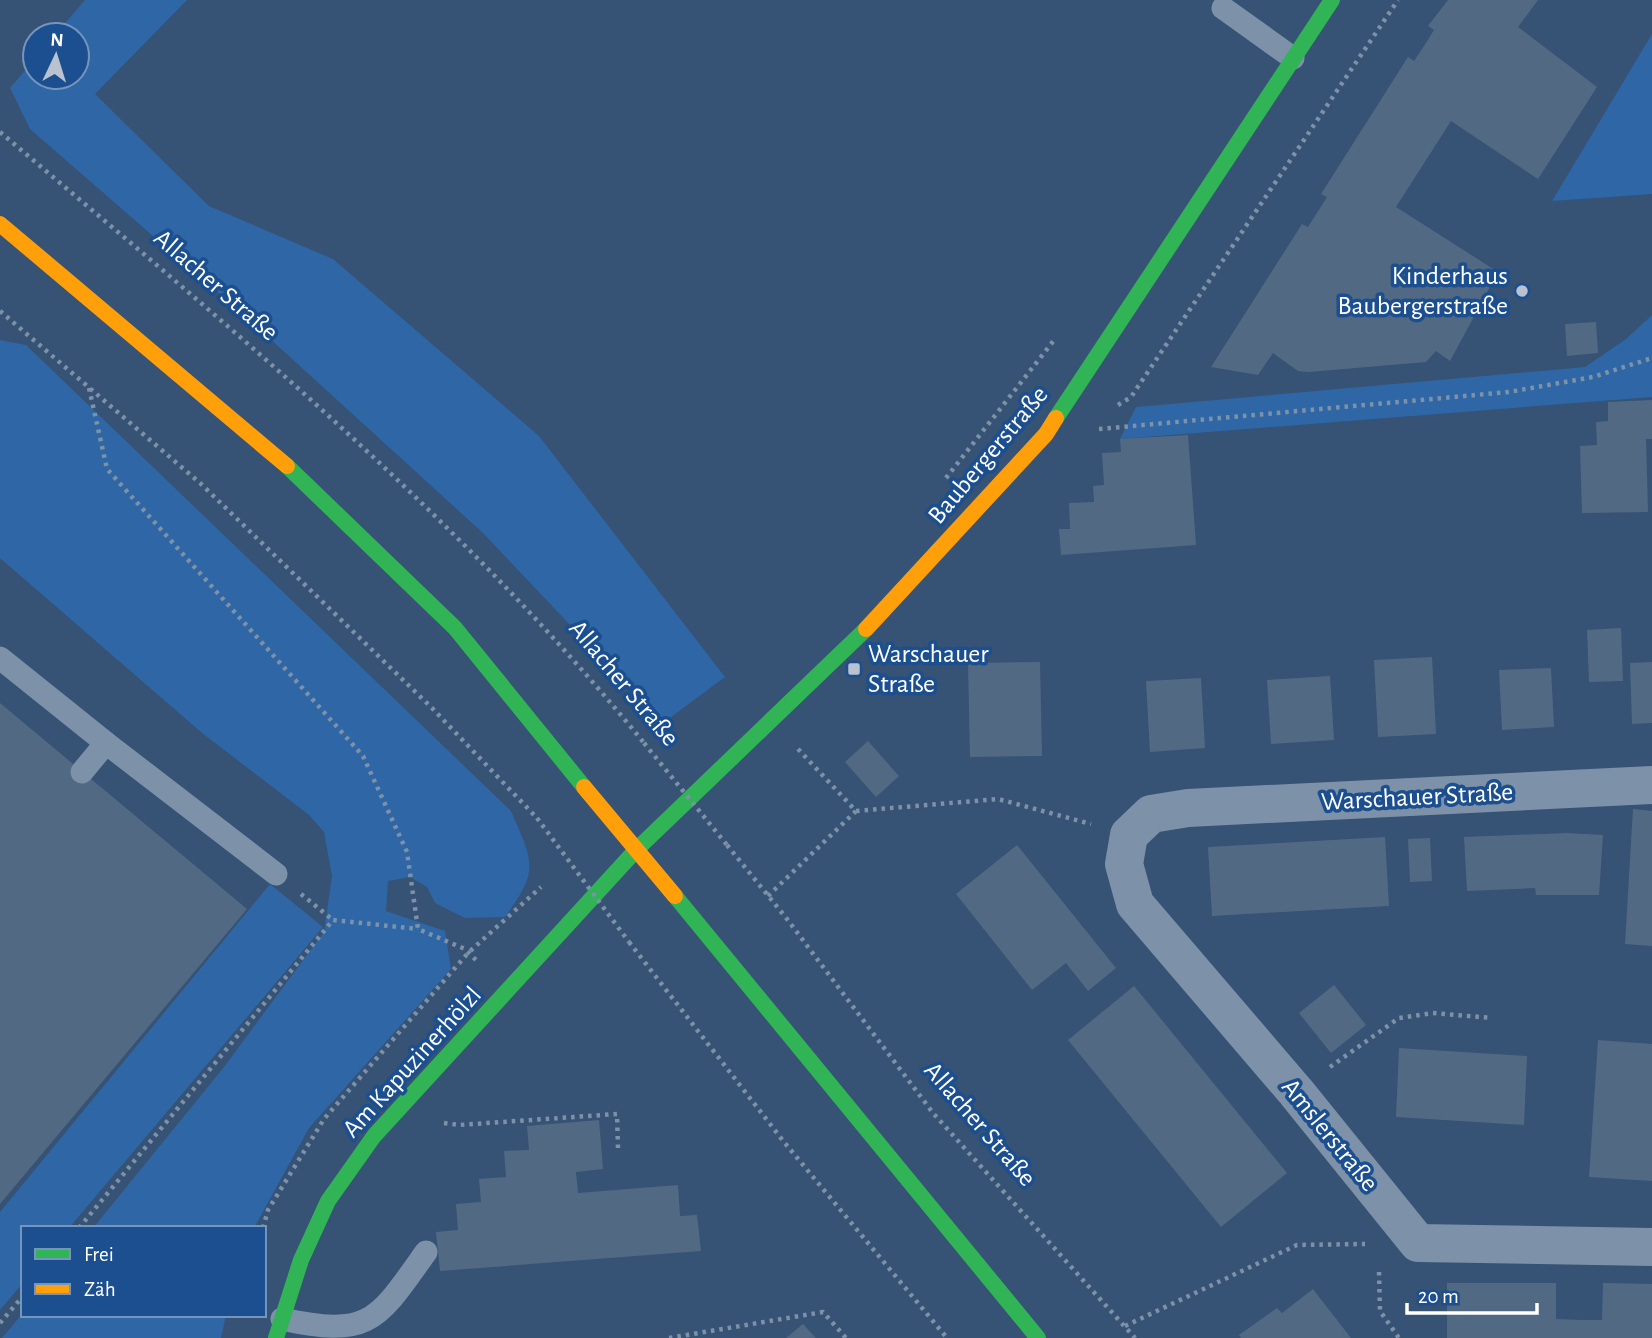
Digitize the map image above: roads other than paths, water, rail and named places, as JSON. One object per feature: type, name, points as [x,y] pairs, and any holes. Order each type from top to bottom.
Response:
[{"type":"street","name":"Baubergerstraße","points":[[636,850],[883,613],[1046,433],[1332,0]]},
{"type":"street","points":[[0,224],[299,476],[455,628],[1038,1338]]},
{"type":"street","name":"Warschauer Straße","points":[[1129,835],[1151,814],[1188,808],[1652,785]]},
{"type":"street","name":"Amslerstraße","points":[[1129,835],[1124,864],[1135,904],[1296,1092],[1418,1243],[1652,1247]]},
{"type":"street","name":"Am Kapuzinerhölzl","points":[[279,1328],[301,1260],[328,1201],[374,1136],[636,850]]},
{"type":"lane","points":[[1223,8],[1293,58]]},
{"type":"lane","points":[[0,658],[276,874]]},
{"type":"lane","points":[[82,772],[106,743]]},
{"type":"lane","points":[[279,1328],[326,1328],[360,1324],[388,1305],[426,1252]]},
{"type":"place","name":"Kinderhaus Baubergerstraße","points":[[1522,291]]},
{"type":"place","name":"Warschauer Straße","points":[[854,669]]}]
